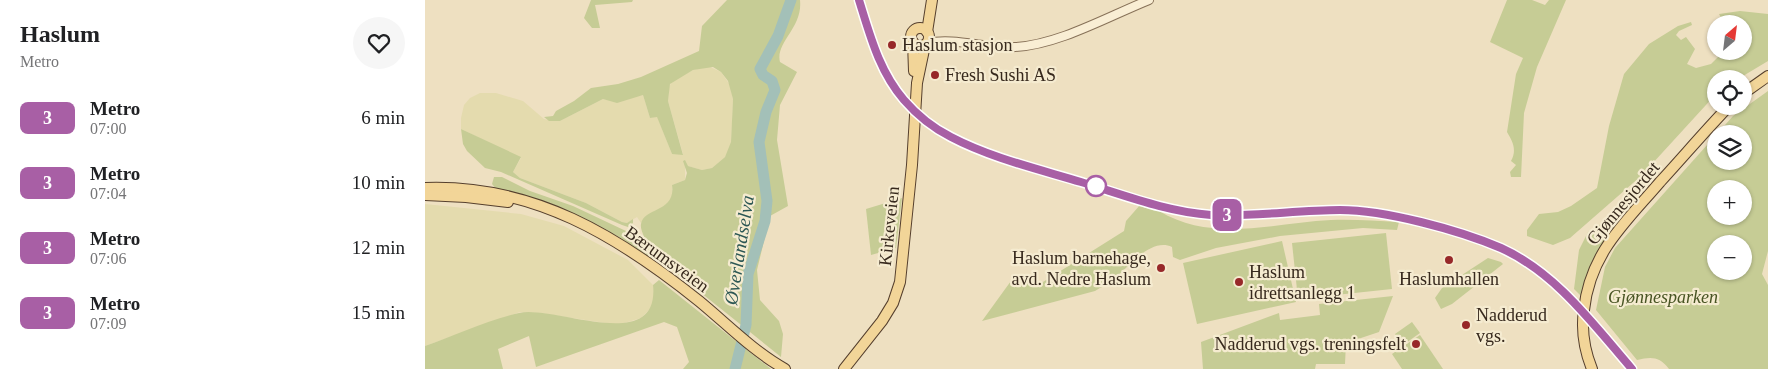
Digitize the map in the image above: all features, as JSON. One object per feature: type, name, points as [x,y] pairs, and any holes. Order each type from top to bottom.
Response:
[{"type":"main road","name":"Kirkeveien","points":[[844,369],[851,364],[888,312],[900,282],[912,166],[917,83],[927,13],[931,0]]},
{"type":"main road","name":"Kirkeveien","points":[[917,83],[914,74],[913,42],[911,36],[925,37]]},
{"type":"main road","points":[[1752,87],[1768,76]]},
{"type":"main road","name":"Gjønnesjordet","points":[[1593,369],[1585,348],[1582,325],[1588,284],[1597,261],[1620,228],[1721,115]]},
{"type":"main road","name":"Bærumsveien","points":[[425,188],[497,194],[529,201],[593,228],[641,256],[764,355],[785,369]]},
{"type":"main road","name":"Bærumsveien","points":[[425,195],[474,197],[544,208]]},
{"type":"street","points":[[925,37],[936,41],[1008,47],[1035,44],[1149,0]]},
{"type":"shaded area","points":[[708,66],[721,72],[730,85],[733,99],[731,147],[725,157],[712,168],[702,170],[688,166],[685,167],[685,180],[672,185],[672,197],[669,202],[641,223],[637,217],[627,223],[622,222],[586,203],[520,178],[513,172],[521,158],[461,129],[464,105],[470,98],[480,93],[496,93],[523,101],[544,119],[554,121],[560,121],[603,99],[610,100],[643,95],[650,118],[657,116],[672,154],[683,154],[668,101],[669,87],[672,81],[693,70]]},
{"type":"shaded area","points":[[425,204],[521,214],[564,226],[628,260],[653,285],[654,298],[651,308],[641,318],[618,325],[540,313],[520,312],[425,346]]},
{"type":"green space","points":[[591,0],[633,0],[632,2],[595,5],[600,28],[592,28],[584,18]]},
{"type":"green space","points":[[727,0],[800,0],[800,10],[797,19],[781,48],[780,55],[780,62],[797,72],[780,105],[777,140],[788,206],[770,216],[757,270],[760,300],[779,321],[783,334],[781,357],[655,256],[653,260],[619,237],[565,211],[497,190],[492,184],[494,177],[502,177],[530,191],[573,206],[645,240],[641,226],[643,219],[669,201],[672,194],[672,185],[685,180],[687,173],[683,161],[685,160],[688,166],[702,170],[712,168],[725,157],[731,142],[733,99],[728,81],[721,72],[713,67],[693,70],[670,84],[668,101],[683,155],[672,154],[657,117],[650,118],[643,95],[617,103],[603,99],[560,121],[549,121],[544,117],[553,116],[556,111],[574,101],[591,88],[618,84],[641,77],[699,51],[702,26]]},
{"type":"green space","points":[[1507,0],[1532,0],[1545,5],[1549,0],[1566,0],[1537,67],[1524,113],[1521,177],[1511,177],[1510,172],[1516,165],[1511,161],[1514,153],[1511,139],[1507,132],[1516,74],[1523,58],[1490,42]]},
{"type":"green space","points":[[1740,11],[1768,14],[1768,61],[1752,71],[1707,70],[1707,104],[1641,176],[1570,238],[1553,245],[1527,236],[1527,230],[1539,214],[1558,212],[1571,206],[1597,188],[1609,126],[1624,74],[1649,44],[1678,26],[1691,22],[1692,25],[1679,31],[1676,35],[1681,40],[1686,37],[1695,49],[1687,64],[1696,68],[1711,64],[1715,60],[1753,60],[1753,15],[1719,14]]},
{"type":"green space","name":"Gjønnesparken","points":[[1768,91],[1768,251],[1762,274],[1768,285],[1768,369],[1669,369],[1655,358],[1637,360],[1596,310],[1605,267],[1615,248],[1707,145],[1707,170],[1752,170],[1752,125],[1725,125],[1734,115],[1752,115],[1752,102]]},
{"type":"green space","points":[[461,129],[521,157],[513,172],[520,178],[586,203],[622,222],[627,223],[633,219],[633,223],[628,227],[622,225],[501,172],[485,168],[467,151],[463,144]]},
{"type":"green space","points":[[902,198],[896,248],[871,255],[866,209]]},
{"type":"green space","points":[[1639,200],[1602,244],[1590,267],[1582,297],[1574,289],[1579,250],[1588,232]]},
{"type":"green space","points":[[1147,204],[1159,208],[1159,211],[1179,221],[1221,229],[1243,229],[1331,220],[1399,222],[1397,230],[1363,228],[1280,236],[1216,248],[1180,260],[1173,257],[1172,247],[1164,245],[1155,246],[1139,256],[1112,281],[1095,291],[982,321],[1016,274],[1035,287],[1124,231],[1126,221],[1140,205],[1145,208]]},
{"type":"green space","points":[[1386,233],[1392,289],[1298,299],[1292,243]]},
{"type":"green space","name":"Haslum idrettsanlegg 1","points":[[1282,241],[1296,302],[1197,324],[1183,263]]},
{"type":"green space","points":[[1488,258],[1503,264],[1452,304],[1441,309],[1435,298],[1442,288]]},
{"type":"green space","points":[[659,280],[771,369],[683,369],[689,362],[677,327],[664,322],[536,367],[529,336],[498,349],[503,369],[425,369],[425,346],[484,323],[519,313],[535,312],[602,323],[623,323],[640,318],[651,306],[653,285]]},
{"type":"green space","points":[[1393,296],[1379,332],[1346,343],[1345,364],[1316,364],[1315,369],[1203,369],[1201,342],[1279,313],[1280,320],[1320,315],[1319,304]]},
{"type":"green space","points":[[1412,322],[1420,333],[1403,345],[1395,334]]},
{"type":"green space","name":"Nadderud vgs. treningsfelt","points":[[1420,335],[1443,369],[1402,369],[1392,354]]},
{"type":"waterway","name":"Øverlandselva","points":[[735,369],[746,325],[748,274],[765,221],[767,201],[759,142],[766,112],[775,90],[772,81],[763,75],[760,69],[778,36],[791,0]]},
{"type":"railway","points":[[859,0],[878,56],[894,87],[922,118],[952,138],[1033,167],[1180,210],[1231,215],[1358,211],[1398,218],[1483,241],[1522,260],[1553,282],[1632,369]]},
{"type":"metro line","name":"3","points":[[859,0],[877,56],[894,87],[922,118],[952,138],[1033,167],[1168,208],[1231,215],[1349,210],[1387,215],[1483,242],[1522,260],[1553,282],[1632,369]]},
{"type":"place","name":"Haslum stasjon","points":[[892,45]]},
{"type":"place","name":"Fresh Sushi AS","points":[[935,75]]},
{"type":"place","name":"Haslumhallen","points":[[1449,260]]},
{"type":"place","name":"Haslum barnehage, avd. Nedre Haslum","points":[[1161,268]]},
{"type":"place","name":"Haslum idrettsanlegg 1","points":[[1239,282]]},
{"type":"place","name":"Nadderud vgs.","points":[[1466,325]]},
{"type":"place","name":"Nadderud vgs. treningsfelt","points":[[1416,344]]}]
